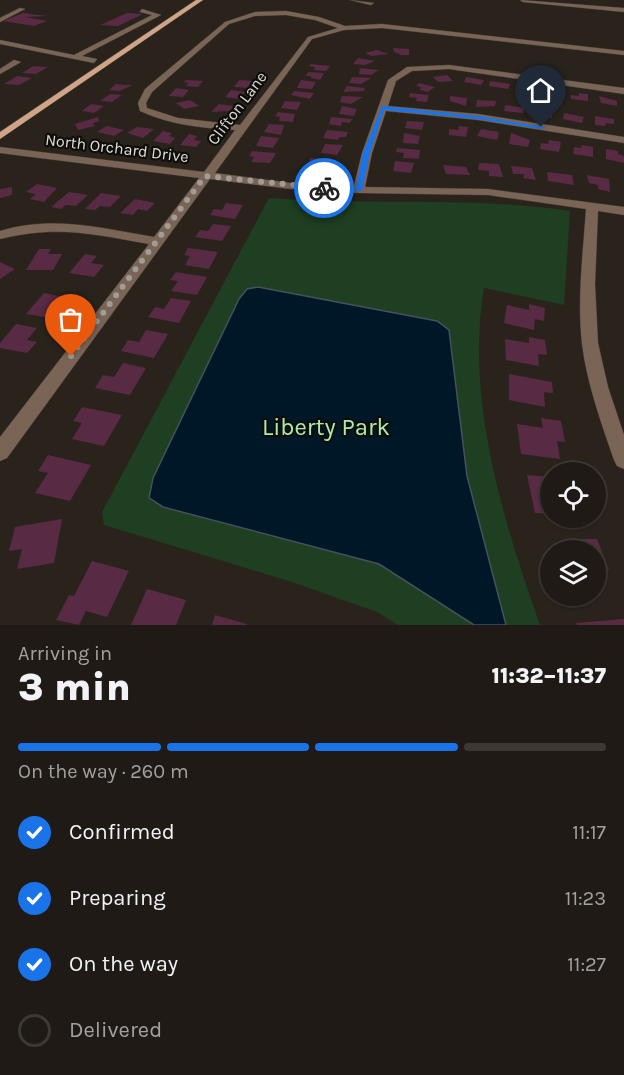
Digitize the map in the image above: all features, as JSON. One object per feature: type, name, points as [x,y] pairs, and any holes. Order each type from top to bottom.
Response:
[{"type":"main road","points":[[57,86],[188,0]]},
{"type":"main road","points":[[0,136],[200,0]]},
{"type":"street","points":[[353,0],[371,3]]},
{"type":"street","points":[[523,0],[624,10]]},
{"type":"street","points":[[0,20],[22,9]]},
{"type":"street","points":[[75,57],[158,15],[142,11]]},
{"type":"street","points":[[241,128],[184,122],[139,110],[148,91],[227,23],[250,14],[312,17],[344,28]]},
{"type":"street","name":"Clifton Lane","points":[[0,452],[307,40],[318,34],[344,28],[390,27],[624,53]]},
{"type":"street","points":[[121,34],[147,36]]},
{"type":"street","points":[[0,42],[94,61]]},
{"type":"street","points":[[0,72],[17,62]]},
{"type":"street","points":[[359,190],[367,153],[392,81],[406,67],[449,68],[624,91]]},
{"type":"street","points":[[382,108],[478,117],[624,140]]},
{"type":"street","name":"North Orchard Drive","points":[[0,150],[291,186],[359,190],[488,192],[624,211]]},
{"type":"street","points":[[592,205],[589,323],[593,362],[609,420],[624,460]]},
{"type":"street","points":[[0,235],[34,228],[59,228],[156,241]]},
{"type":"green space","name":"Liberty Park","points":[[269,198],[457,202],[532,206],[570,211],[564,305],[484,288],[479,330],[484,416],[491,459],[513,544],[540,625],[398,625],[377,612],[289,581],[104,525],[102,512]]},
{"type":"water","points":[[258,287],[437,321],[449,330],[467,476],[506,625],[474,625],[379,564],[163,507],[149,498],[153,478],[239,299],[247,289]]},
{"type":"building","points":[[23,13],[47,16],[25,17],[47,21],[34,26],[3,21]]},
{"type":"building","points":[[127,13],[143,14],[118,26],[100,25]]},
{"type":"building","points":[[393,48],[409,49],[409,55],[394,52]]},
{"type":"building","points":[[377,50],[389,54],[371,56],[365,53]]},
{"type":"building","points":[[358,58],[375,61],[365,65],[353,64]]},
{"type":"building","points":[[311,64],[330,66],[326,71],[314,70],[315,67],[309,66]]},
{"type":"building","points":[[33,66],[48,67],[36,74],[22,73]]},
{"type":"building","points":[[360,68],[379,70],[371,75],[359,74]]},
{"type":"building","points":[[308,72],[324,73],[320,80],[306,76]]},
{"type":"building","points":[[447,75],[453,81],[438,82],[433,77]]},
{"type":"building","points":[[17,76],[32,78],[19,85],[4,84]]},
{"type":"building","points":[[352,77],[371,78],[361,84],[349,83]]},
{"type":"building","points":[[466,77],[484,80],[481,85],[464,82]]},
{"type":"building","points":[[186,80],[203,81],[198,87],[186,86],[189,83],[183,82]]},
{"type":"building","points":[[239,80],[253,81],[247,88],[234,87]]},
{"type":"building","points":[[301,80],[316,82],[312,89],[297,88]]},
{"type":"building","points":[[490,81],[510,84],[508,89],[489,86]]},
{"type":"building","points":[[419,83],[435,87],[428,92],[420,90],[421,87],[416,86]]},
{"type":"building","points":[[116,84],[133,85],[119,91],[109,90]]},
{"type":"building","points":[[518,85],[534,90],[532,94],[517,92]]},
{"type":"building","points":[[347,86],[365,88],[364,91],[343,92]]},
{"type":"building","points":[[176,88],[189,90],[183,97],[169,96]]},
{"type":"building","points":[[543,88],[561,91],[561,96],[543,93]]},
{"type":"building","points":[[231,90],[245,92],[239,99],[225,97]]},
{"type":"building","points":[[294,91],[314,93],[310,99],[291,95]]},
{"type":"building","points":[[410,93],[429,95],[427,102],[416,101],[417,98],[409,97]]},
{"type":"building","points":[[579,93],[588,94],[588,101],[571,99],[571,95],[579,96]]},
{"type":"building","points":[[110,94],[122,95],[112,102],[100,101]]},
{"type":"building","points":[[342,96],[363,97],[351,104],[340,102]]},
{"type":"building","points":[[450,96],[467,98],[466,106],[450,101]]},
{"type":"building","points":[[599,96],[617,101],[617,106],[601,103]]},
{"type":"building","points":[[190,100],[199,106],[184,109],[176,103]]},
{"type":"building","points":[[477,100],[496,101],[495,106],[476,107]]},
{"type":"building","points":[[285,101],[301,102],[297,110],[281,108]]},
{"type":"building","points":[[91,104],[104,106],[94,113],[82,111]]},
{"type":"building","points":[[219,104],[234,106],[230,111],[211,112]]},
{"type":"building","points":[[505,105],[525,108],[523,113],[504,111]]},
{"type":"building","points":[[342,106],[357,109],[354,116],[339,114]]},
{"type":"building","points":[[535,107],[552,109],[552,118],[534,113]]},
{"type":"building","points":[[278,112],[295,114],[293,122],[279,121],[280,117],[275,116]]},
{"type":"building","points":[[564,113],[584,117],[582,123],[563,119]]},
{"type":"building","points":[[595,116],[614,119],[614,124],[595,125]]},
{"type":"building","points":[[98,117],[99,121],[93,123],[95,126],[78,130],[75,124]]},
{"type":"building","points":[[331,117],[353,119],[349,123],[342,122],[341,126],[329,124]]},
{"type":"building","points":[[407,121],[424,122],[422,130],[405,128]]},
{"type":"building","points":[[269,124],[284,125],[281,135],[264,132]]},
{"type":"building","points":[[107,126],[124,130],[114,136],[97,132]]},
{"type":"building","points":[[459,126],[468,127],[466,137],[449,135],[449,129],[458,130]]},
{"type":"building","points":[[137,127],[154,129],[143,138],[127,133]]},
{"type":"building","points":[[481,129],[499,132],[497,140],[477,136]]},
{"type":"building","points":[[327,130],[348,132],[346,137],[340,137],[337,140],[323,138]]},
{"type":"building","points":[[163,131],[172,133],[169,136],[175,138],[170,144],[153,141]]},
{"type":"building","points":[[404,133],[420,136],[418,144],[403,143]]},
{"type":"building","points":[[511,133],[530,140],[528,147],[509,144]]},
{"type":"building","points":[[189,134],[197,136],[194,140],[201,141],[196,147],[180,145]]},
{"type":"building","points":[[261,136],[279,138],[273,148],[256,146]]},
{"type":"building","points":[[549,140],[561,142],[559,152],[540,149],[541,143],[548,144]]},
{"type":"building","points":[[325,144],[343,145],[337,155],[321,153]]},
{"type":"building","points":[[582,145],[593,147],[593,157],[573,154],[574,147],[581,148]]},
{"type":"building","points":[[397,148],[420,150],[419,159],[403,158],[404,153],[396,152]]},
{"type":"building","points":[[606,149],[618,151],[618,154],[624,156],[624,163],[606,159]]},
{"type":"building","points":[[252,151],[276,153],[270,163],[251,162],[254,157],[249,156]]},
{"type":"building","points":[[310,158],[334,161],[331,166],[323,165],[319,171],[308,168]]},
{"type":"building","points":[[395,161],[414,163],[411,173],[393,171]]},
{"type":"building","points":[[479,163],[499,164],[503,177],[489,176],[489,171],[478,170]]},
{"type":"building","points":[[443,165],[466,167],[470,175],[446,174]]},
{"type":"building","points":[[511,166],[532,168],[536,180],[523,178],[524,174],[513,174]]},
{"type":"building","points":[[547,172],[572,175],[574,185],[548,181]]},
{"type":"building","points":[[587,175],[609,179],[610,192],[598,189],[598,185],[589,183]]},
{"type":"building","points":[[37,184],[57,188],[44,202],[30,199],[36,194],[26,192]]},
{"type":"building","points":[[12,187],[12,195],[0,198],[0,189]]},
{"type":"building","points":[[69,192],[88,195],[76,206],[66,205],[61,209],[51,207]]},
{"type":"building","points":[[101,193],[121,196],[110,207],[85,209]]},
{"type":"building","points":[[135,199],[155,203],[147,211],[138,209],[133,215],[120,213]]},
{"type":"building","points":[[226,203],[243,205],[235,219],[210,215],[214,209],[222,210]]},
{"type":"building","points":[[213,224],[231,226],[222,241],[195,237],[200,230],[208,231]]},
{"type":"building","points":[[188,248],[218,252],[209,269],[185,265],[190,256],[184,255]]},
{"type":"building","points":[[39,249],[51,249],[48,254],[62,254],[53,270],[26,270]]},
{"type":"building","points":[[85,254],[97,256],[91,263],[104,265],[94,277],[69,273]]},
{"type":"building","points":[[0,262],[15,269],[0,279]]},
{"type":"building","points":[[176,272],[207,277],[197,295],[171,291],[178,281],[170,280]]},
{"type":"building","points":[[44,293],[64,297],[55,307],[64,309],[56,319],[26,314]]},
{"type":"building","points":[[171,298],[191,301],[179,323],[148,317],[155,307],[164,309]]},
{"type":"building","points":[[529,304],[545,308],[544,321],[535,319],[534,330],[504,323],[507,305],[529,310]]},
{"type":"building","points":[[16,324],[37,328],[27,340],[37,342],[27,353],[0,348],[0,343]]},
{"type":"building","points":[[146,330],[168,334],[154,358],[121,351],[128,340],[139,342]]},
{"type":"building","points":[[529,337],[545,340],[547,355],[538,354],[539,366],[506,360],[505,339],[529,343]]},
{"type":"building","points":[[123,363],[146,368],[130,395],[95,388],[103,375],[114,377]]},
{"type":"building","points":[[509,374],[552,382],[553,393],[544,392],[545,407],[509,400]]},
{"type":"building","points":[[82,407],[122,415],[104,446],[72,439],[82,423],[73,421]]},
{"type":"building","points":[[541,418],[561,421],[565,442],[557,441],[560,459],[521,454],[517,424],[543,428]]},
{"type":"building","points":[[48,455],[91,465],[70,501],[35,493],[48,473],[38,471]]},
{"type":"building","points":[[527,475],[540,476],[540,513],[535,513]]},
{"type":"building","points":[[62,519],[54,563],[17,569],[22,549],[9,551],[15,527]]},
{"type":"building","points":[[92,561],[129,571],[107,617],[86,611],[79,625],[56,620],[69,595],[74,596]]},
{"type":"building","points":[[147,589],[186,600],[176,625],[131,625]]},
{"type":"building","points":[[215,615],[247,624],[247,625],[212,625]]},
{"type":"building","points":[[624,619],[624,625],[577,625],[576,623]]},
{"type":"way so far","points":[[71,356],[205,176],[324,188]]},
{"type":"route","points":[[324,188],[359,190],[367,153],[382,108],[478,117],[541,127]]}]
